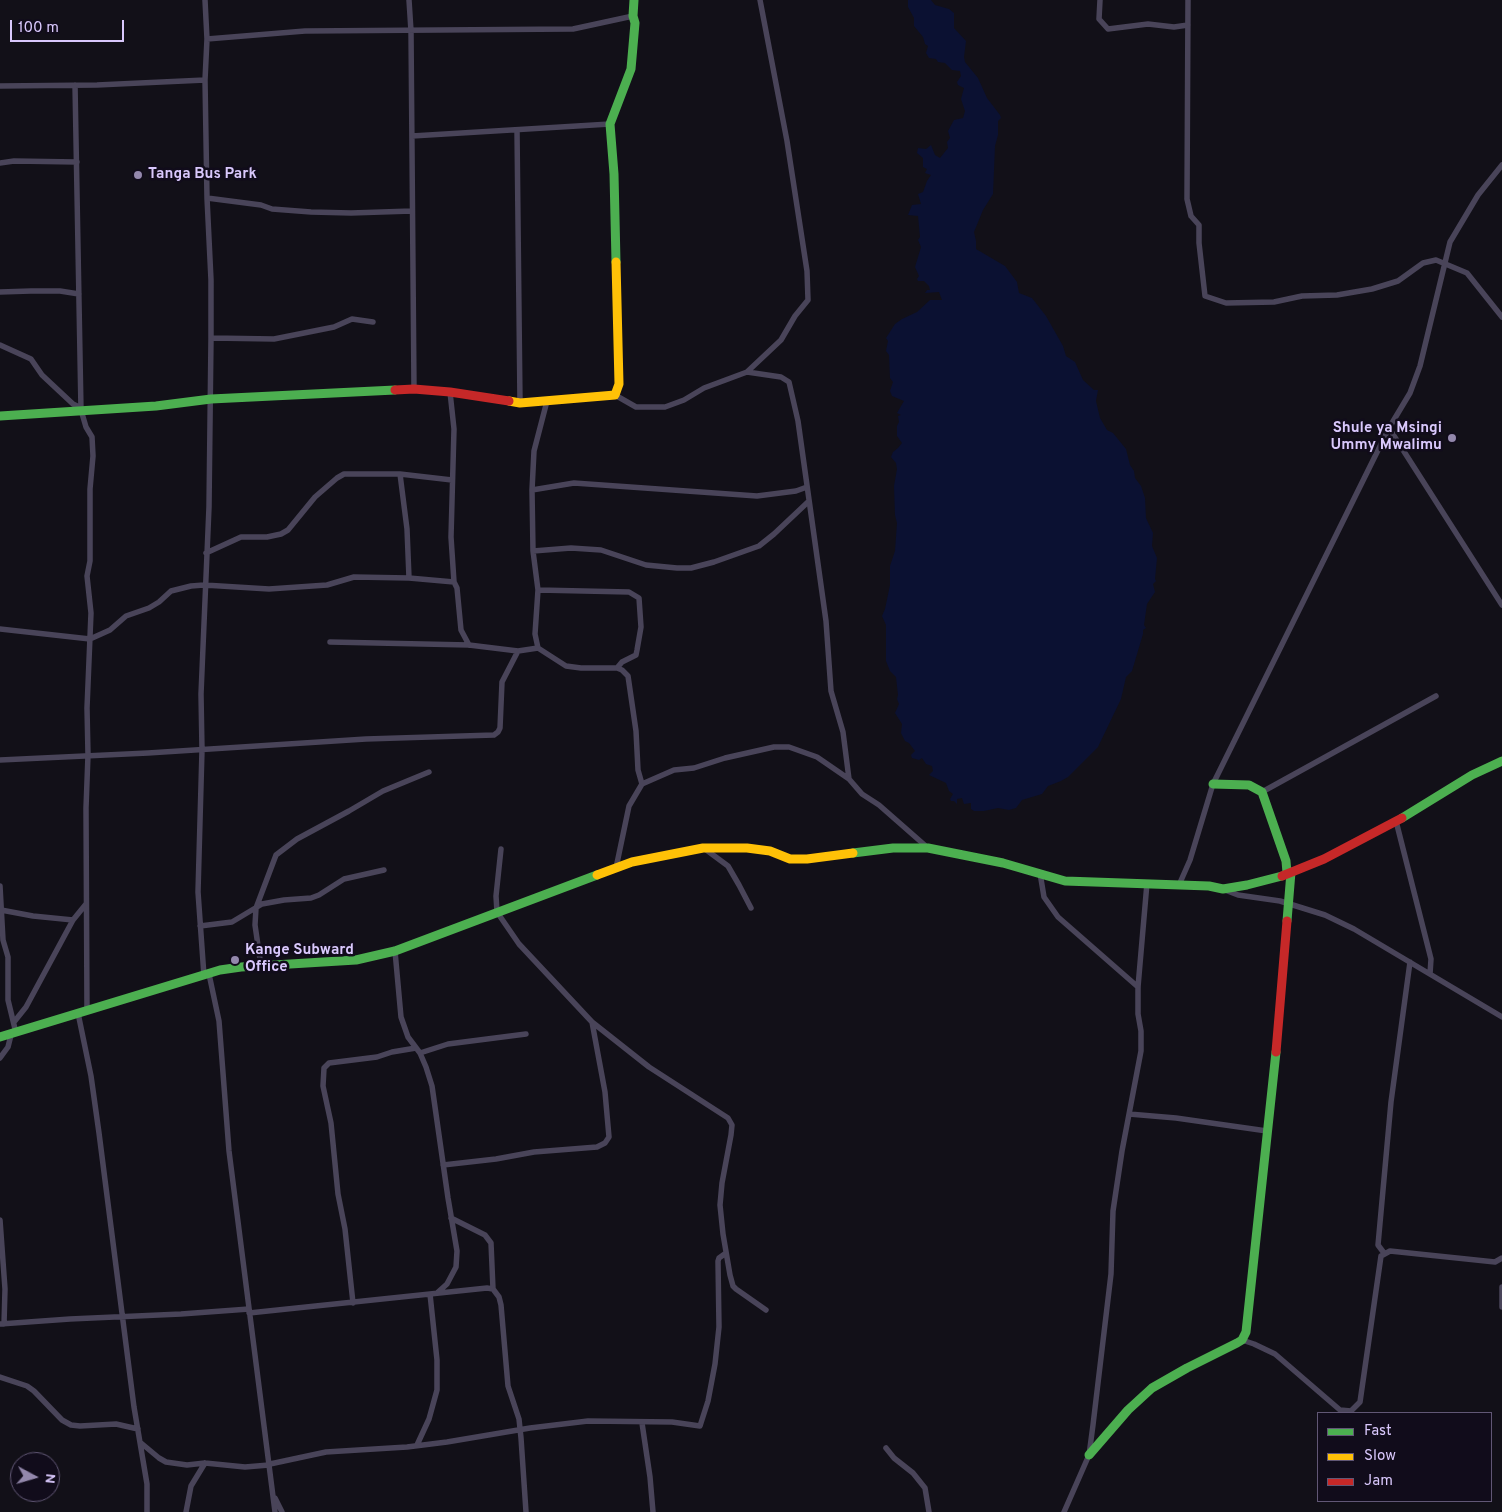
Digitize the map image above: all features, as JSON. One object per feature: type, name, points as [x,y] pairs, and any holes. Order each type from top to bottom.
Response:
[{"type":"street","points":[[205,0],[207,39],[205,80],[207,198],[211,280],[211,398],[209,507],[204,584],[201,694],[202,750],[198,892],[200,926],[207,975],[219,1020],[229,1150],[274,1512]]},
{"type":"street","points":[[408,0],[412,136],[414,389]]},
{"type":"street","points":[[615,395],[619,384],[614,174],[610,124],[631,69],[635,23],[633,16],[634,0]]},
{"type":"street","points":[[0,416],[81,409],[156,406],[211,398],[414,389],[450,392],[520,403],[615,395],[636,407],[665,408],[684,400],[704,388],[747,372],[782,340],[795,316],[808,300],[807,271],[787,141],[760,0]]},
{"type":"street","points":[[1100,0],[1099,19],[1108,29],[1148,24],[1174,27],[1188,24]]},
{"type":"street","points":[[1188,0],[1187,198],[1191,216],[1199,225],[1199,243],[1205,296],[1226,303],[1274,302],[1302,296],[1337,295],[1372,289],[1398,281],[1423,263],[1436,260],[1467,273],[1502,317]]},
{"type":"street","points":[[207,39],[305,31],[573,29],[633,16]]},
{"type":"street","points":[[0,86],[205,80]]},
{"type":"street","points":[[75,85],[76,221],[81,409],[86,427],[92,437],[93,456],[90,489],[90,561],[87,576],[91,613],[87,708],[86,904],[82,1012],[134,1407],[147,1484],[147,1512]]},
{"type":"street","points":[[412,136],[610,124]]},
{"type":"street","points":[[517,130],[520,403]]},
{"type":"street","points":[[0,163],[14,161],[77,162]]},
{"type":"street","points":[[1179,885],[1190,860],[1213,784],[1388,428],[1410,393],[1420,366],[1450,242],[1478,195],[1502,165]]},
{"type":"street","points":[[207,198],[261,205],[272,209],[311,212],[412,211]]},
{"type":"street","points":[[0,292],[60,291],[79,294]]},
{"type":"street","points":[[211,338],[274,340],[334,327],[352,319],[373,322]]},
{"type":"street","points":[[0,345],[31,359],[42,375],[81,409]]},
{"type":"street","points":[[747,372],[781,377],[789,382],[798,421],[826,621],[831,691],[843,732],[849,779]]},
{"type":"street","points":[[450,392],[454,429],[451,537],[454,582],[457,588],[461,630],[469,645]]},
{"type":"street","points":[[538,648],[535,634],[538,590],[533,551],[532,490],[534,451],[547,401]]},
{"type":"street","points":[[1388,428],[1502,605]]},
{"type":"street","points":[[206,553],[241,537],[267,537],[281,534],[288,530],[315,498],[344,474],[400,474],[452,480]]},
{"type":"street","points":[[400,474],[407,529],[409,578]]},
{"type":"street","points":[[532,490],[574,483],[757,496],[796,491],[807,487]]},
{"type":"street","points":[[533,551],[571,548],[601,550],[646,565],[691,568],[759,546],[809,501]]},
{"type":"street","points":[[0,629],[90,639],[110,630],[126,616],[159,602],[176,588],[204,584],[269,589],[327,585],[354,577],[409,578],[454,582]]},
{"type":"street","points":[[538,590],[629,592],[639,598],[641,627],[636,655],[622,662],[617,668]]},
{"type":"street","points":[[330,642],[469,645],[518,651],[538,648],[566,666],[617,668],[622,670],[628,676],[636,731],[638,770],[642,784]]},
{"type":"street","points":[[0,760],[202,750],[366,739],[494,735],[500,728],[502,682],[518,651]]},
{"type":"street","points":[[1262,792],[1436,696]]},
{"type":"street","points":[[616,868],[629,806],[642,784],[674,770],[694,768],[725,758],[774,747],[789,747],[817,757],[849,779],[862,794],[879,805],[928,848]]},
{"type":"street","points":[[1223,889],[1254,884],[1324,859],[1396,821],[1472,775],[1502,760]]},
{"type":"street","points":[[261,966],[255,925],[256,908],[276,855],[297,839],[383,791],[429,772]]},
{"type":"street","points":[[1213,784],[1250,785],[1262,792],[1286,861],[1287,873],[1291,872]]},
{"type":"street","points":[[1396,821],[1431,960],[1430,974]]},
{"type":"street","points":[[703,848],[728,866],[751,908]]},
{"type":"street","points":[[0,1037],[220,970],[356,960],[395,952],[632,862],[703,848],[747,848],[770,851],[790,859],[807,859],[893,848],[928,848],[1003,863],[1065,881],[1209,886],[1238,895],[1289,904],[1325,915],[1347,925],[1502,1017]]},
{"type":"street","points":[[501,849],[496,896],[497,912],[519,944],[592,1022],[649,1066],[728,1118],[732,1125],[720,1205],[726,1253],[733,1286],[766,1310]]},
{"type":"street","points":[[200,926],[232,922],[262,904],[311,898],[344,879],[384,870]]},
{"type":"street","points":[[1088,1455],[1128,1410],[1152,1388],[1186,1368],[1242,1340],[1246,1332],[1268,1131],[1291,872]]},
{"type":"street","points":[[1040,873],[1044,896],[1058,917],[1138,987]]},
{"type":"street","points":[[1064,1512],[1088,1455],[1111,1274],[1113,1211],[1122,1151],[1141,1052],[1138,987],[1147,883]]},
{"type":"street","points":[[0,886],[3,940],[8,956],[8,1000],[14,1022],[13,1034],[8,1047],[0,1058]]},
{"type":"street","points":[[14,1022],[26,1007],[73,920],[86,904]]},
{"type":"street","points":[[1,910],[33,916],[73,920]]},
{"type":"street","points":[[395,952],[401,1017],[408,1037],[426,1067],[432,1086],[457,1251],[456,1267],[447,1284],[437,1293]]},
{"type":"street","points":[[1384,1253],[1378,1244],[1391,1102],[1410,962]]},
{"type":"street","points":[[443,1165],[496,1159],[534,1152],[597,1147],[605,1143],[609,1137],[604,1092],[592,1022]]},
{"type":"street","points":[[352,1303],[345,1229],[338,1194],[331,1123],[323,1086],[324,1068],[329,1063],[377,1057],[392,1052],[418,1051],[448,1044],[526,1034]]},
{"type":"street","points":[[1129,1114],[1176,1118],[1268,1131]]},
{"type":"street","points":[[451,1218],[485,1235],[490,1243],[493,1289],[499,1297],[501,1305],[508,1386],[519,1419],[522,1438],[526,1512]]},
{"type":"street","points":[[0,1220],[5,1289],[2,1324],[122,1316],[249,1311],[352,1303],[487,1288],[493,1289]]},
{"type":"street","points":[[1242,1340],[1274,1354],[1340,1410],[1351,1411],[1360,1402],[1381,1256],[1390,1251],[1495,1262],[1502,1258]]},
{"type":"street","points":[[141,1443],[166,1462],[187,1465],[205,1462],[245,1467],[326,1452],[417,1446],[530,1428],[588,1422],[672,1422],[700,1426],[715,1364],[719,1328],[718,1261],[726,1253]]},
{"type":"street","points":[[1502,1286],[1502,1307]]},
{"type":"street","points":[[417,1446],[429,1419],[437,1390],[437,1360],[430,1294]]},
{"type":"street","points":[[0,1377],[27,1386],[62,1420],[71,1425],[116,1424],[138,1429]]},
{"type":"street","points":[[642,1423],[653,1512]]},
{"type":"street","points":[[886,1448],[894,1458],[913,1473],[925,1488],[929,1512]]},
{"type":"street","points":[[186,1512],[191,1486],[205,1462]]},
{"type":"street","points":[[273,1493],[282,1512]]},
{"type":"water","points":[[908,0],[931,0],[935,5],[949,9],[954,13],[954,28],[966,41],[965,62],[978,78],[987,98],[1001,118],[998,121],[998,135],[995,146],[993,194],[983,210],[974,232],[976,249],[1005,266],[1017,282],[1019,293],[1032,298],[1046,316],[1063,346],[1066,356],[1075,362],[1083,380],[1094,390],[1098,390],[1096,401],[1100,418],[1107,430],[1113,433],[1126,449],[1135,478],[1141,486],[1145,498],[1146,518],[1153,533],[1152,546],[1157,558],[1156,581],[1153,584],[1155,592],[1147,604],[1144,625],[1146,628],[1143,630],[1132,671],[1126,677],[1121,699],[1098,747],[1068,777],[1048,786],[1042,794],[1022,800],[1016,808],[1009,810],[998,808],[974,811],[971,809],[971,803],[964,804],[962,798],[957,799],[957,804],[951,801],[950,799],[953,794],[949,791],[946,783],[929,775],[933,771],[932,766],[926,764],[922,758],[919,760],[912,758],[911,755],[915,751],[905,741],[901,733],[902,724],[895,713],[899,704],[896,677],[890,671],[886,661],[886,625],[882,616],[890,585],[890,566],[895,551],[897,523],[894,486],[897,469],[896,463],[891,457],[893,452],[902,443],[897,436],[898,416],[901,415],[897,413],[904,401],[892,396],[890,391],[893,382],[890,378],[889,355],[886,351],[888,341],[886,338],[895,324],[917,312],[930,300],[942,300],[939,292],[925,293],[927,290],[930,290],[929,286],[924,281],[918,281],[917,279],[919,276],[915,267],[921,247],[918,240],[920,237],[918,216],[908,215],[912,205],[921,204],[918,194],[923,192],[931,175],[925,173],[927,169],[923,167],[923,158],[917,153],[918,148],[926,149],[931,145],[935,155],[940,158],[948,148],[947,142],[950,138],[948,131],[954,120],[963,118],[965,111],[961,99],[964,88],[958,85],[957,82],[961,76],[960,71],[952,70],[945,63],[929,58],[926,53],[928,46],[914,26],[914,18],[908,7]]},
{"type":"traffic: fast","points":[[616,262],[614,174],[610,124],[631,69],[635,23],[633,16],[634,0]]},
{"type":"traffic: fast","points":[[0,416],[156,406],[211,399],[395,390]]},
{"type":"traffic: fast","points":[[1402,818],[1472,775],[1502,761]]},
{"type":"traffic: fast","points":[[1213,784],[1249,785],[1262,792],[1286,861],[1287,873],[1291,872],[1287,921]]},
{"type":"traffic: fast","points":[[853,853],[893,848],[928,848],[1003,863],[1065,881],[1209,886],[1223,889],[1282,876]]},
{"type":"traffic: fast","points":[[0,1037],[220,970],[356,960],[395,951],[597,875]]},
{"type":"traffic: fast","points":[[1089,1455],[1128,1410],[1152,1388],[1237,1343],[1242,1340],[1246,1332],[1276,1052]]},
{"type":"traffic: slow","points":[[509,401],[520,403],[615,395],[619,384],[616,262]]},
{"type":"traffic: slow","points":[[597,875],[632,862],[703,848],[747,848],[770,851],[790,859],[807,859],[853,853]]},
{"type":"traffic: jam","points":[[395,390],[414,389],[450,392],[509,401]]},
{"type":"traffic: jam","points":[[1282,876],[1324,859],[1402,818]]},
{"type":"traffic: jam","points":[[1276,1052],[1287,921]]},
{"type":"place","name":"Tanga Bus Park","points":[[138,175]]},
{"type":"place","name":"Shule ya Msingi Ummy Mwalimu","points":[[1452,438]]},
{"type":"place","name":"Kange Subward Office","points":[[235,960]]}]
